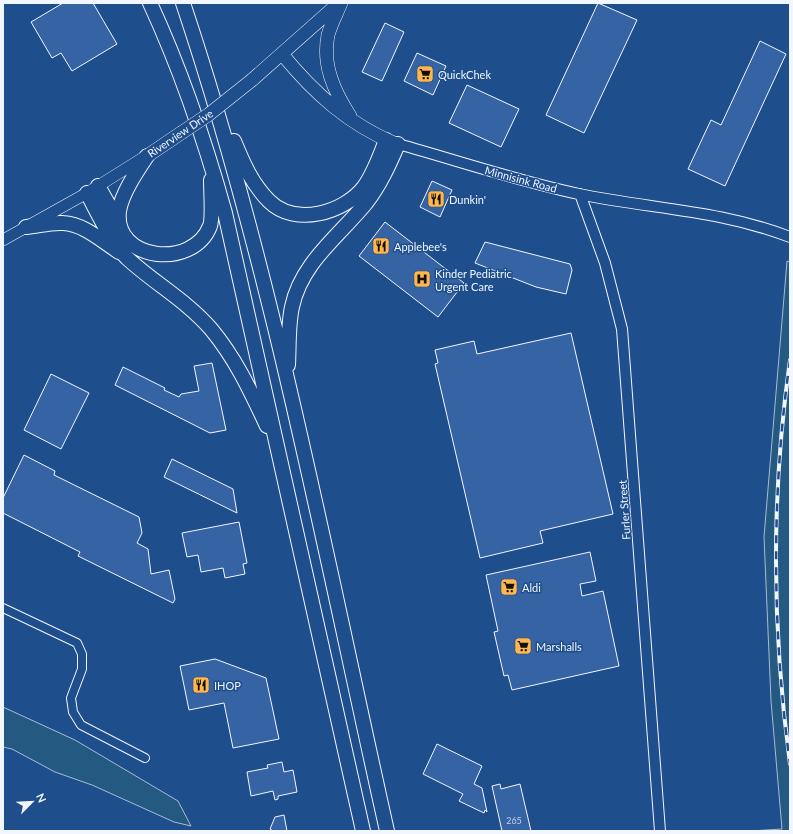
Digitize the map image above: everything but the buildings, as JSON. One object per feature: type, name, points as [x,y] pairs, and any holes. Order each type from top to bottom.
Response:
[{"type":"highway","points":[[150,3],[188,95],[211,165],[233,243],[363,831]]},
{"type":"highway","points":[[183,3],[210,85],[253,238],[288,385],[387,831]]},
{"type":"highway","points":[[210,85],[244,166],[257,189],[270,203],[295,214],[321,213],[349,202],[363,187],[392,142]]},
{"type":"highway","points":[[288,385],[290,319],[292,306],[302,279],[312,263],[373,193],[388,168],[392,142]]},
{"type":"highway","points":[[120,225],[119,212],[122,200],[147,156]]},
{"type":"highway","points":[[92,190],[120,225],[130,241],[148,252],[169,256],[190,248],[202,238],[211,225],[211,165]]},
{"type":"highway","points":[[92,190],[127,257]]},
{"type":"highway","points":[[26,227],[64,223],[89,231],[127,257],[186,305],[210,328],[245,378],[279,451]]},
{"type":"main road","name":"Riverview Drive","points":[[3,240],[92,190],[147,156],[208,115],[252,80],[340,3]]},
{"type":"main road","points":[[340,3],[329,34],[327,50],[329,72],[336,94],[352,120]]},
{"type":"main road","name":"Minnisink Road","points":[[282,54],[305,82],[322,99],[352,120],[392,142]]},
{"type":"street","name":"Minnisink Road","points":[[392,142],[512,178],[580,194],[720,216],[789,237]]},
{"type":"street","name":"Furler Street","points":[[580,194],[605,263],[622,329],[660,831]]},
{"type":"street","points":[[3,608],[77,643],[82,654],[82,669],[71,698],[73,712],[81,725],[145,758]]},
{"type":"shaded area","points":[[787,261],[790,262],[790,831],[750,831],[782,829],[771,701],[764,537]]},
{"type":"shaded area","points":[[3,707],[75,740],[178,801],[191,826],[174,822],[92,785],[55,772],[12,749],[3,747]]},
{"type":"railway","points":[[790,360],[779,461],[776,562],[780,663],[790,764]]},
{"type":"place","name":"QuickChek","points":[[425,74]]},
{"type":"place","name":"Dunkin'","points":[[436,199]]},
{"type":"place","name":"Applebee's","points":[[381,246]]},
{"type":"place","name":"Kinder Pediatric Urgent Care","points":[[422,279]]},
{"type":"place","name":"Aldi","points":[[509,587]]},
{"type":"place","name":"Marshalls","points":[[523,646]]},
{"type":"place","name":"IHOP","points":[[201,685]]}]
